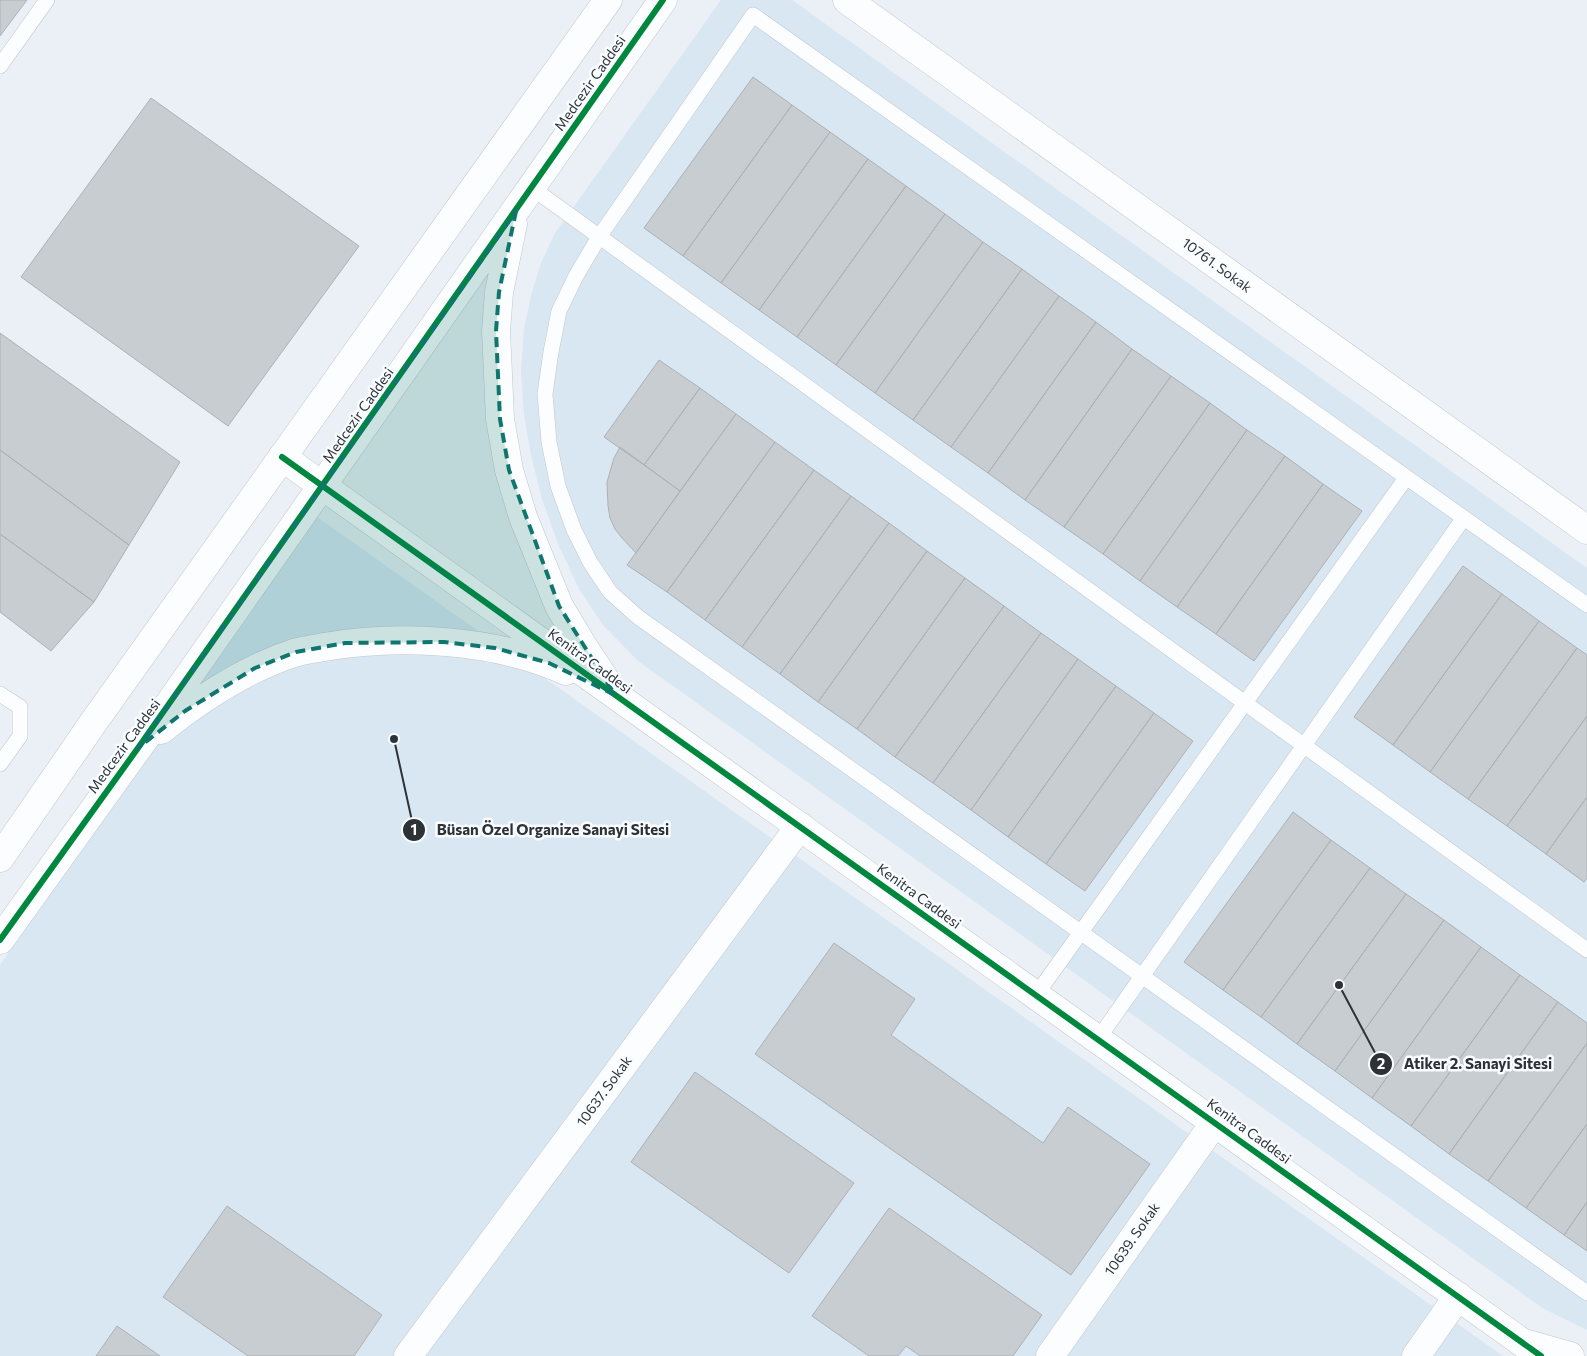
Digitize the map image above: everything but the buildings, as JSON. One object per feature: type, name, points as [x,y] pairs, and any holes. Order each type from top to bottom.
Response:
[{"type":"street","points":[[0,858],[92,724],[608,0]]},
{"type":"street","name":"Medcezir Caddesi","points":[[0,940],[323,486],[663,0]]},
{"type":"street","name":"10761. Sokak","points":[[847,0],[1587,530]]},
{"type":"street","points":[[516,211],[499,292],[496,331],[500,419],[508,470],[523,517],[559,606],[615,694]]},
{"type":"street","name":"Kenitra Caddesi","points":[[282,457],[1215,1122],[1458,1296],[1532,1352]]},
{"type":"street","points":[[138,748],[185,711],[256,668],[296,652],[345,643],[391,641],[444,642],[495,648],[549,664],[615,694]]},
{"type":"street","name":"10637. Sokak","points":[[408,1356],[800,826]]},
{"type":"street","name":"10639. Sokak","points":[[1050,1356],[1215,1122]]},
{"type":"street","points":[[1416,1356],[1458,1296]]},
{"type":"street","points":[[1532,1352],[1570,1356]]},
{"type":"lane","points":[[0,66],[47,0]]},
{"type":"lane","points":[[1587,605],[752,15],[599,237],[576,276],[559,312],[545,394],[550,442],[558,486],[574,530],[590,562],[610,592],[638,617],[1587,1293]]},
{"type":"lane","points":[[532,188],[1587,950]]},
{"type":"lane","points":[[1036,995],[1406,478]]},
{"type":"lane","points":[[1098,1039],[1463,519]]},
{"type":"lane","points":[[0,694],[20,707],[20,736],[0,764]]},
{"type":"highlighted area","points":[[516,211],[499,292],[496,331],[500,419],[509,470],[559,606],[615,695],[549,663],[495,648],[444,642],[345,643],[296,652],[255,668],[185,711],[138,748]]},
{"type":"shaded area","points":[[721,0],[792,0],[1587,568],[1587,1330],[1544,1309],[638,661],[602,624],[579,589],[558,544],[542,499],[531,455],[524,415],[521,371],[524,329],[531,295],[541,263],[555,233]]},
{"type":"shaded area","points":[[313,514],[1503,1356],[0,1356],[0,965]]},
{"type":"cycle path","points":[[0,940],[138,748],[663,0]]},
{"type":"cycle path","points":[[282,457],[1541,1356]]},
{"type":"place","name":"Büsan Özel Organize Sanayi Sitesi","points":[[394,739]]},
{"type":"place","name":"Atiker 2. Sanayi Sitesi","points":[[1339,985]]}]
